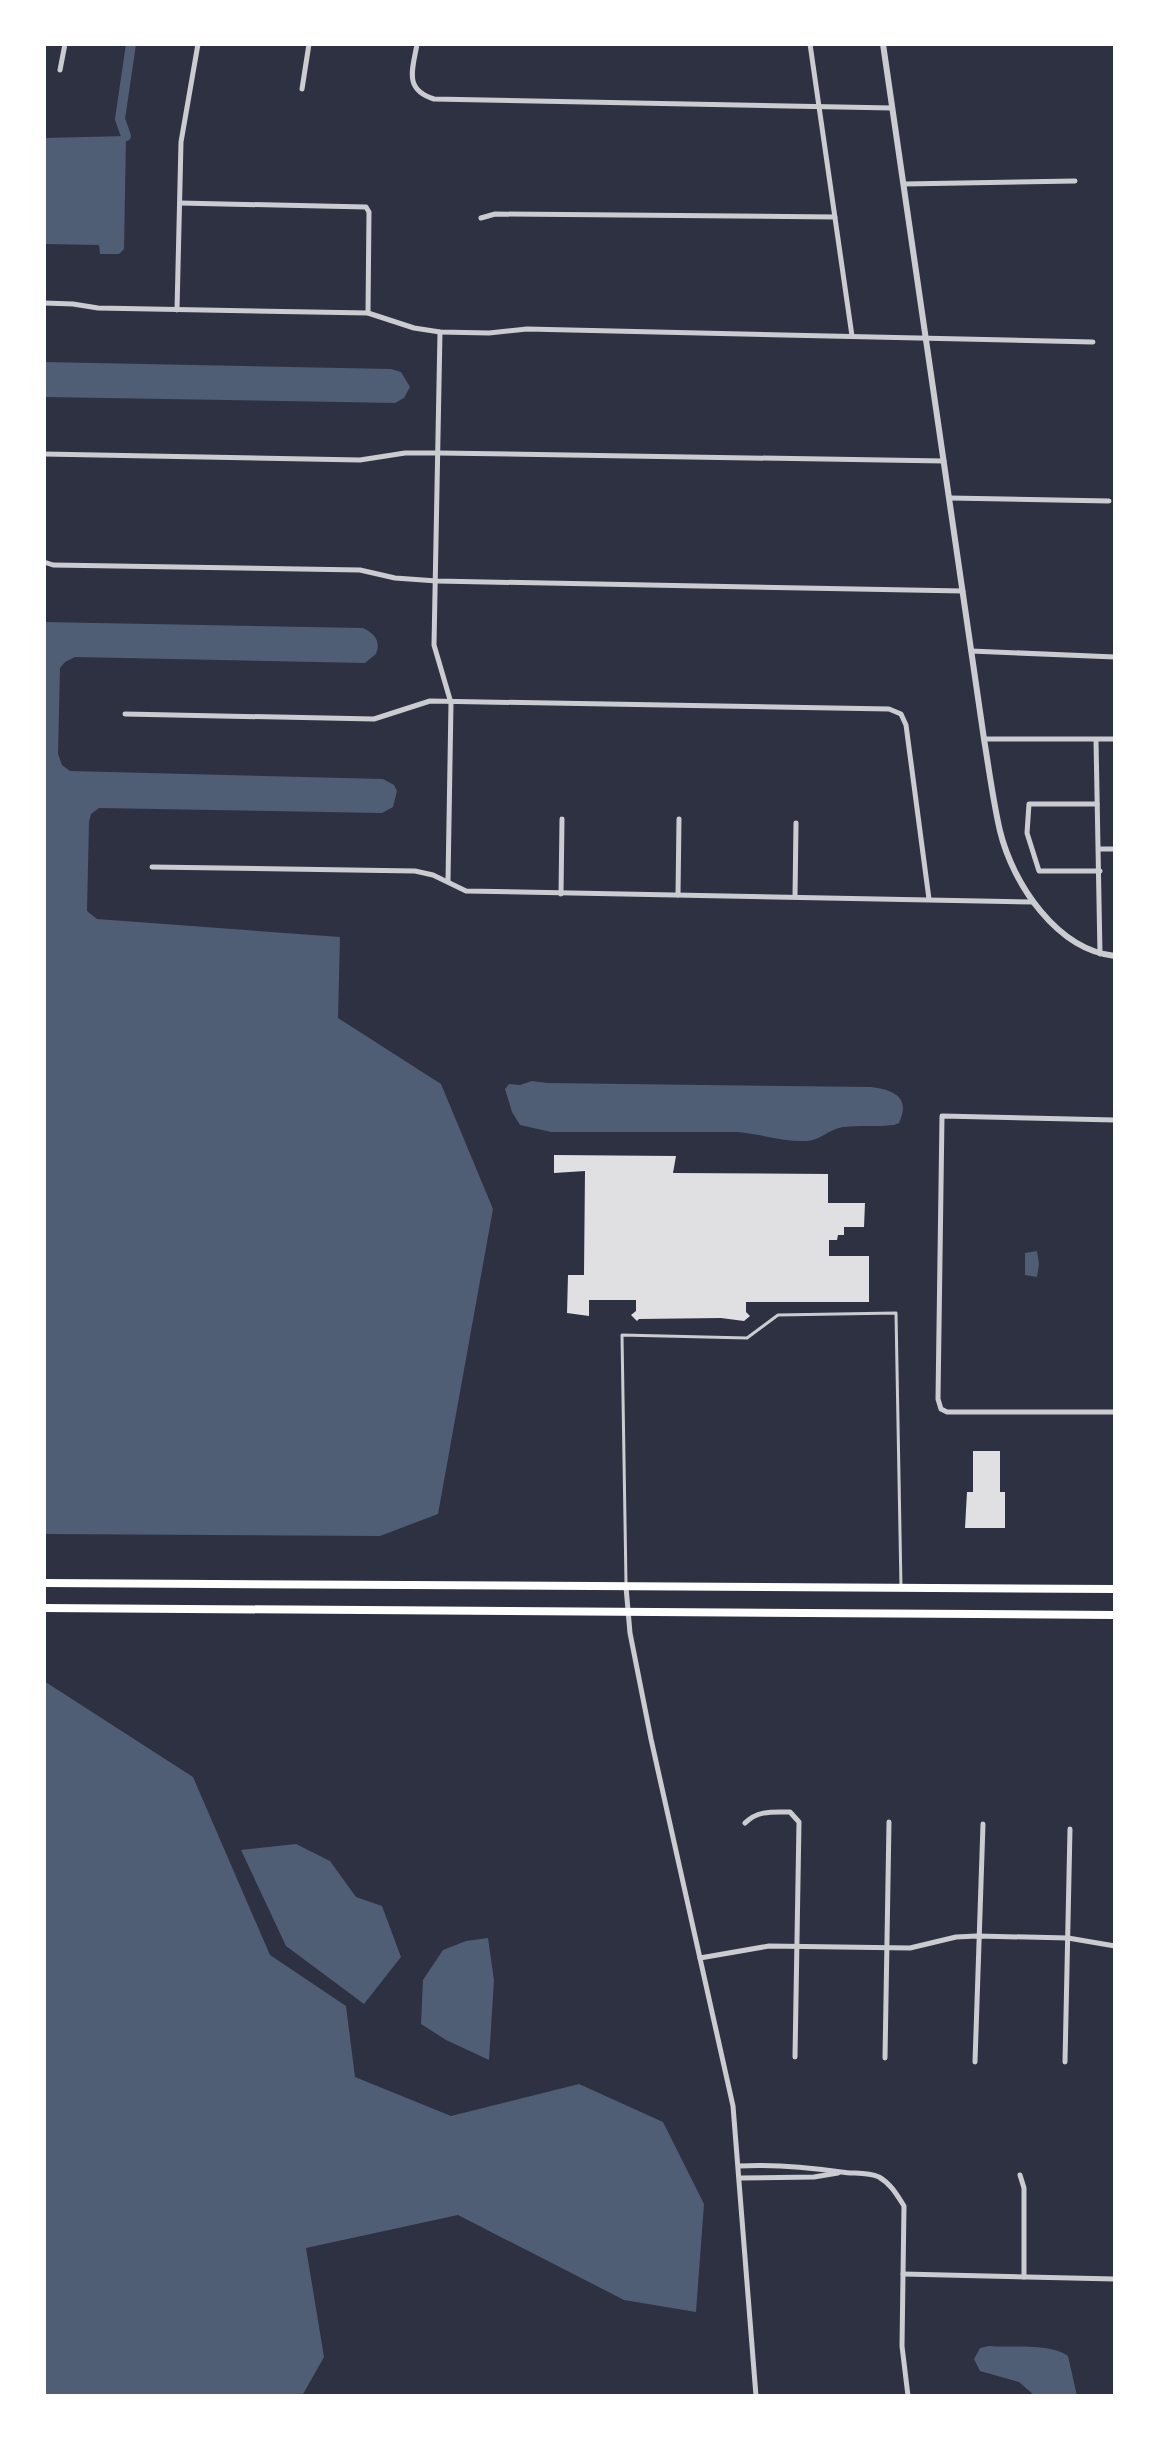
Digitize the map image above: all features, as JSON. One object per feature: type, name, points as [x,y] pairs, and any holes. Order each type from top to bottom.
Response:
[{"type":"main road","points":[[44,1583],[1115,1589]]},
{"type":"main road","points":[[44,1608],[1115,1615]]},
{"type":"street","points":[[60,70],[65,44]]},
{"type":"street","points":[[177,310],[181,142],[198,44]]},
{"type":"street","points":[[302,89],[309,44]]},
{"type":"street","points":[[417,44],[413,85],[421,95],[434,99],[892,108]]},
{"type":"street","points":[[810,44],[852,336]]},
{"type":"street","points":[[883,44],[984,739],[1001,833],[1015,869],[1033,902],[1055,928],[1073,942],[1100,955],[1115,956]]},
{"type":"street","points":[[904,184],[1075,181]]},
{"type":"street","points":[[180,203],[366,207],[369,212],[368,313]]},
{"type":"street","points":[[481,218],[495,214],[835,217]]},
{"type":"street","points":[[44,303],[98,308],[368,313],[414,328],[440,332],[489,333],[527,329],[1093,342]]},
{"type":"street","points":[[440,332],[434,645],[451,703],[448,881]]},
{"type":"street","points":[[44,454],[360,460],[405,453],[439,453],[944,461]]},
{"type":"street","points":[[950,498],[1109,501]]},
{"type":"street","points":[[44,562],[53,565],[360,570],[395,578],[437,581],[963,591]]},
{"type":"street","points":[[971,651],[1115,657]]},
{"type":"street","points":[[125,714],[374,719],[430,701],[896,711],[906,725],[929,899]]},
{"type":"street","points":[[984,739],[1115,739]]},
{"type":"street","points":[[1096,740],[1100,955]]},
{"type":"street","points":[[1097,804],[1029,804],[1027,833],[1039,871],[1100,871]]},
{"type":"street","points":[[561,894],[562,819]]},
{"type":"street","points":[[678,895],[679,819]]},
{"type":"street","points":[[795,897],[796,823]]},
{"type":"street","points":[[1099,849],[1115,849]]},
{"type":"street","points":[[152,867],[415,871],[433,875],[466,891],[1033,902]]},
{"type":"street","points":[[1115,1120],[942,1116],[938,1399],[941,1409],[947,1412],[1115,1412]]},
{"type":"street","points":[[626,1587],[627,1612],[651,1739],[733,2106],[756,2396]]},
{"type":"street","points":[[745,1823],[762,1812],[790,1812],[799,1822],[795,2057]]},
{"type":"street","points":[[885,2058],[889,1822]]},
{"type":"street","points":[[975,2062],[983,1824]]},
{"type":"street","points":[[1065,2062],[1070,1829]]},
{"type":"street","points":[[700,1958],[753,1948],[910,1948],[956,1937],[977,1936],[1068,1938],[1115,1946]]},
{"type":"street","points":[[739,2166],[812,2166],[864,2173],[879,2178],[894,2190],[904,2206],[902,2346],[908,2396]]},
{"type":"street","points":[[740,2178],[814,2177],[843,2172]]},
{"type":"street","points":[[1020,2175],[1024,2188],[1024,2277]]},
{"type":"street","points":[[903,2274],[1115,2279]]},
{"type":"lane","points":[[626,1587],[622,1335],[747,1338],[778,1315],[896,1313],[901,1589]]},
{"type":"water","points":[[126,136],[124,249],[119,254],[100,254],[99,245],[44,244],[44,138]]},
{"type":"water","points":[[44,362],[391,369],[401,372],[410,387],[404,398],[395,403],[44,397]]},
{"type":"water","points":[[44,622],[363,628],[376,638],[376,654],[365,663],[75,657],[60,668],[58,754],[62,765],[70,771],[383,779],[394,785],[397,791],[393,807],[382,813],[99,808],[91,814],[89,822],[87,911],[97,919],[340,937],[338,1018],[441,1084],[493,1209],[438,1514],[380,1536],[44,1534]]},
{"type":"water","points":[[532,1081],[871,1087],[898,1096],[903,1107],[899,1123],[894,1125],[843,1127],[807,1141],[737,1132],[551,1132],[520,1125],[512,1112],[505,1089],[509,1084],[520,1085]]},
{"type":"water","points":[[1037,1251],[1037,1277],[1025,1275],[1025,1253]]},
{"type":"water","points":[[44,1681],[193,1777],[270,1955],[346,2006],[355,2077],[451,2116],[579,2084],[663,2122],[704,2204],[696,2312],[624,2300],[458,2215],[306,2248],[324,2357],[302,2396],[44,2396]]},
{"type":"water","points":[[296,1844],[330,1861],[356,1897],[382,1906],[401,1957],[364,2004],[286,1946],[241,1850]]},
{"type":"water","points":[[488,1938],[494,1980],[489,2060],[446,2040],[421,2024],[423,1980],[443,1950],[466,1941]]},
{"type":"water","points":[[980,2348],[1051,2349],[1068,2356],[1077,2396],[1035,2396],[1019,2382],[980,2371],[974,2359]]},
{"type":"building","points":[[554,1155],[676,1156],[673,1173],[828,1174],[828,1203],[865,1203],[864,1227],[844,1227],[844,1235],[838,1235],[837,1240],[829,1240],[829,1256],[869,1256],[869,1302],[746,1302],[746,1312],[750,1316],[744,1321],[721,1318],[637,1321],[631,1315],[636,1311],[636,1300],[589,1300],[589,1316],[567,1313],[568,1275],[584,1275],[585,1171],[554,1173]]},
{"type":"building","points":[[973,1451],[1000,1451],[1000,1492],[1005,1492],[1005,1528],[965,1528],[967,1492],[973,1492]]},
{"type":"waterway","points":[[126,136],[120,119],[131,44]]}]
